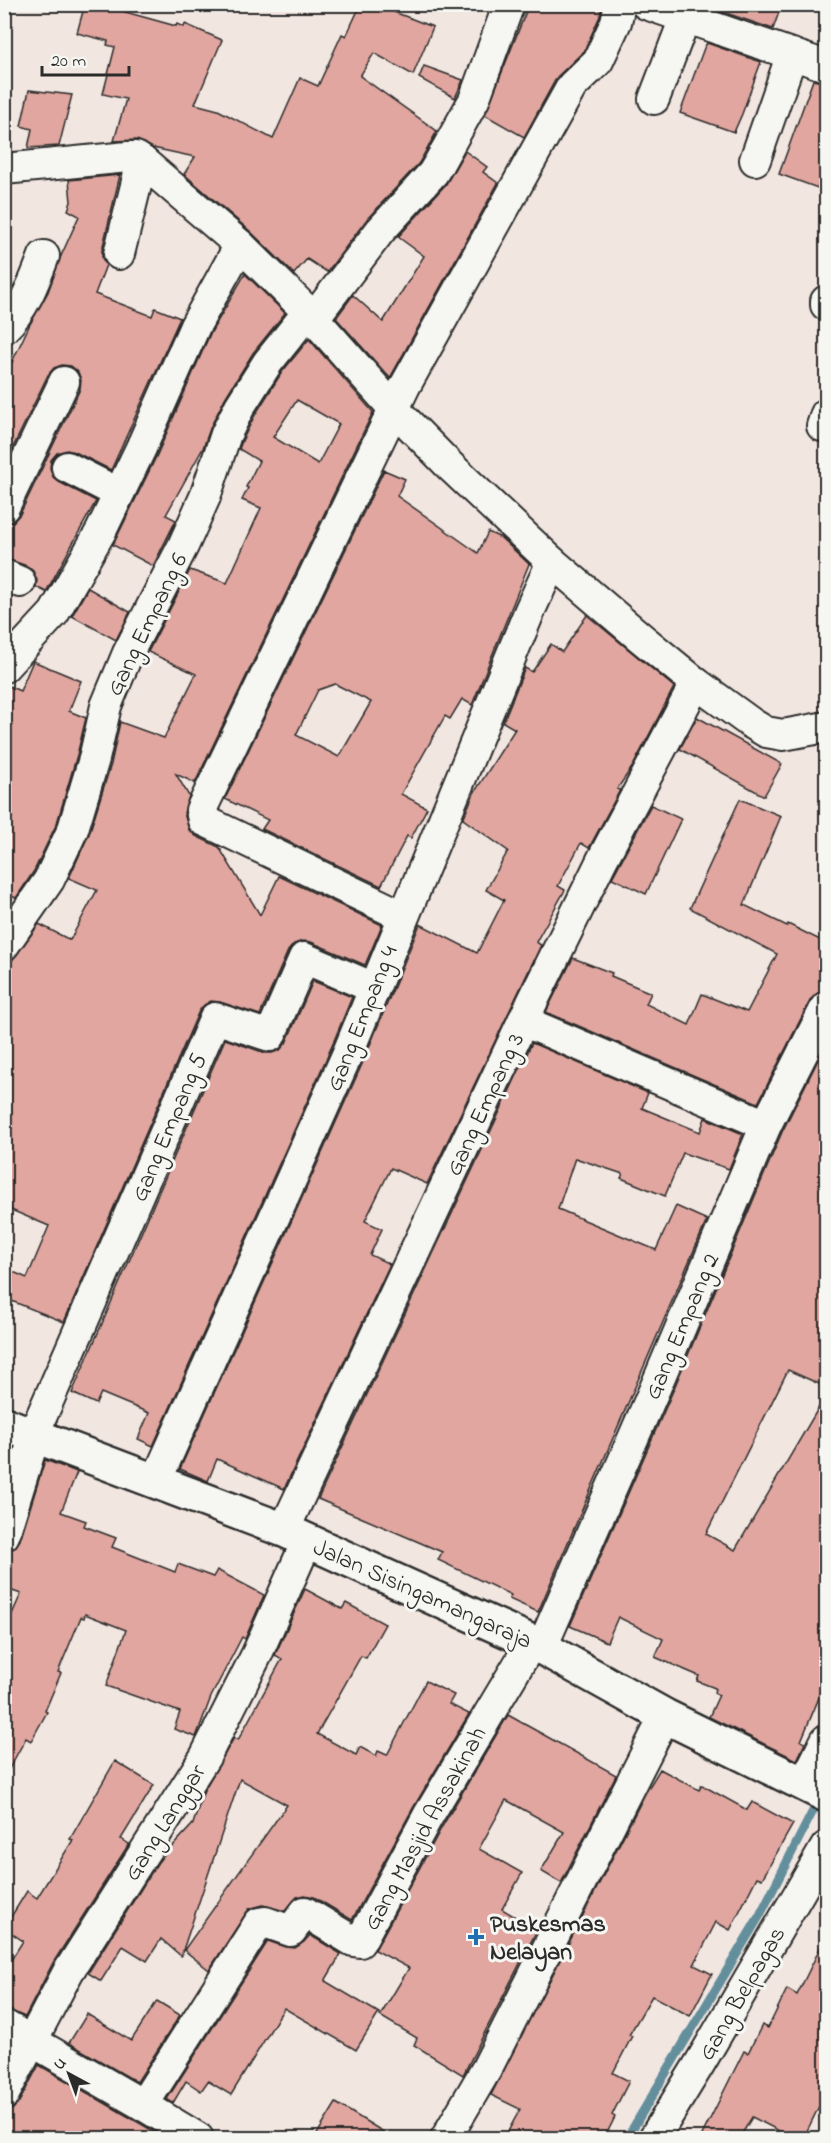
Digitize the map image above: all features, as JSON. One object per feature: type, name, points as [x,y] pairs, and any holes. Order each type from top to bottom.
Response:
[{"type":"highway","name":"Jalan Sisingamangaraja","points":[[4,1424],[34,1437],[158,1476],[537,1645],[665,1716],[814,1789]]},
{"type":"street","name":"Gang Empang 6","points":[[4,945],[49,880],[73,829],[94,759],[106,706],[128,653],[183,546],[205,496],[226,434],[240,406],[268,362],[433,173],[474,100],[508,4]]},
{"type":"street","points":[[403,916],[203,820],[200,813],[405,386],[572,86],[598,61],[616,22],[620,4]]},
{"type":"street","points":[[646,4],[826,66]]},
{"type":"street","points":[[654,99],[686,18]]},
{"type":"street","points":[[755,160],[792,54]]},
{"type":"street","points":[[4,169],[128,157],[142,161],[240,245],[311,315],[395,410],[449,465],[552,562],[696,682],[766,732],[783,735],[826,727]]},
{"type":"street","points":[[119,254],[142,161]]},
{"type":"street","points":[[4,667],[54,612],[101,531],[195,326],[240,245]]},
{"type":"street","points":[[4,328],[18,312],[44,256]]},
{"type":"street","points":[[4,507],[64,382]]},
{"type":"street","points":[[67,467],[118,493]]},
{"type":"street","name":"Gang Empang 4","points":[[158,1476],[338,1077],[530,609],[552,562]]},
{"type":"street","name":"Gang Empang 3","points":[[295,1536],[523,1020],[602,860],[696,682]]},
{"type":"street","name":"Gang Empang 5","points":[[34,1437],[215,1018],[270,1036],[304,958],[374,988]]},
{"type":"street","name":"Gang Empang 2","points":[[537,1645],[656,1386],[766,1125],[826,1007]]},
{"type":"street","points":[[523,1020],[766,1125]]},
{"type":"street","points":[[4,1535],[34,1437]]},
{"type":"street","name":"Gang Langgar","points":[[4,2094],[68,1972],[205,1757],[257,1654],[295,1536]]},
{"type":"street","name":"Gang Masjid Assakinah","points":[[143,2104],[259,1923],[264,1922],[291,1931],[305,1912],[353,1941],[360,1942],[428,1816],[537,1645]]},
{"type":"street","points":[[446,2139],[487,2068],[665,1716]]},
{"type":"street","points":[[814,1789],[826,1740]]},
{"type":"street","name":"Gang Belpagas","points":[[654,2139],[826,1846]]},
{"type":"street","points":[[4,2025],[143,2104],[198,2139]]},
{"type":"building","points":[[85,4],[112,4],[111,8],[176,26],[177,24],[184,27],[185,24],[222,40],[195,104],[218,110],[273,139],[300,78],[318,86],[342,34],[346,36],[361,4],[391,4],[389,10],[433,27],[413,75],[374,53],[360,76],[437,131],[419,163],[367,219],[327,272],[307,259],[294,274],[251,232],[184,174],[195,157],[153,148],[137,140],[114,141],[126,99],[103,94],[115,47],[107,45],[108,41],[77,33]]},
{"type":"building","points":[[529,4],[602,4],[600,16],[584,51],[557,77],[524,137],[485,115]]},
{"type":"building","points":[[722,4],[782,4],[773,29],[720,11]]},
{"type":"building","points":[[707,43],[761,62],[734,132],[680,113]]},
{"type":"building","points":[[424,66],[463,80],[455,98],[419,78]]},
{"type":"building","points":[[813,80],[826,83],[826,191],[779,174]]},
{"type":"building","points":[[29,90],[72,95],[59,146],[28,148],[32,129],[21,126]]},
{"type":"building","points":[[465,151],[487,167],[483,172],[498,183],[390,378],[336,318],[353,295],[383,322],[424,256],[398,237],[446,184]]},
{"type":"building","points":[[120,175],[102,250],[102,258],[106,265],[95,294],[152,316],[155,308],[180,318],[111,470],[67,450],[57,453],[51,460],[50,468],[53,477],[96,501],[46,592],[36,587],[37,580],[33,571],[27,566],[4,558],[4,524],[13,522],[20,514],[80,389],[81,380],[78,372],[71,366],[62,365],[54,368],[48,375],[4,466],[4,379],[48,292],[79,216],[68,210],[71,202],[69,180]]},
{"type":"building","points":[[245,274],[285,313],[253,353],[225,398],[203,448],[166,515],[176,520],[153,566],[113,545],[157,455],[210,334]]},
{"type":"building","points":[[309,339],[373,412],[195,783],[176,774],[189,796],[184,813],[189,830],[219,847],[260,915],[279,876],[382,925],[365,965],[311,942],[303,941],[294,944],[288,951],[260,1015],[211,1001],[199,1011],[64,1322],[4,1298],[4,1268],[27,1278],[49,1226],[4,1207],[4,976],[13,959],[39,924],[70,940],[97,890],[69,878],[89,834],[111,764],[120,722],[164,738],[196,674],[148,652],[190,570],[227,583],[261,508],[242,500],[259,461],[239,449],[255,415],[282,372]],"holes":[[[297,400],[339,424],[318,464],[273,437]]]},
{"type":"building","points":[[384,470],[405,479],[397,496],[478,553],[488,532],[501,538],[529,564],[472,705],[462,699],[450,719],[445,716],[401,794],[427,808],[411,838],[407,836],[381,886],[262,829],[268,820],[225,799]],"holes":[[[335,684],[371,702],[339,757],[296,735],[318,690]]]},
{"type":"building","points":[[88,588],[130,612],[116,640],[72,616]]},
{"type":"building","points":[[587,615],[674,687],[633,766],[617,789],[620,790],[589,848],[581,843],[558,886],[565,890],[536,942],[541,945],[427,1184],[391,1168],[365,1221],[382,1229],[370,1255],[390,1264],[284,1489],[217,1459],[208,1481],[180,1469],[363,1062],[420,924],[477,953],[504,900],[486,890],[508,851],[463,819],[474,793],[515,729],[503,722],[525,668],[532,672],[551,644],[562,652]]},
{"type":"building","points":[[33,661],[81,681],[69,711],[86,718],[57,823],[34,871],[16,898],[4,893],[4,684],[20,691]]},
{"type":"building","points":[[697,717],[782,764],[764,796],[680,749]]},
{"type":"building","points":[[740,799],[781,816],[744,905],[826,943],[826,980],[821,991],[811,999],[758,1103],[546,1012],[573,958],[612,973],[611,976],[651,993],[646,1004],[689,1025],[702,994],[747,1012],[777,954],[690,908]]},
{"type":"building","points":[[651,805],[681,819],[646,894],[612,878]]},
{"type":"building","points":[[313,981],[352,997],[153,1446],[138,1439],[149,1413],[101,1393],[96,1404],[72,1393],[225,1039],[265,1053],[280,1050],[286,1043]]},
{"type":"building","points":[[532,1043],[648,1093],[642,1108],[700,1132],[705,1118],[743,1134],[729,1169],[683,1153],[665,1196],[621,1178],[623,1174],[575,1158],[558,1209],[656,1250],[676,1206],[707,1220],[538,1612],[509,1599],[511,1595],[438,1560],[442,1552],[318,1499]]},
{"type":"building","points":[[826,1044],[826,1387],[788,1370],[706,1534],[735,1550],[826,1395],[826,1681],[801,1741],[805,1743],[797,1760],[709,1717],[719,1695],[714,1693],[715,1688],[697,1681],[699,1676],[655,1657],[663,1639],[618,1617],[607,1642],[570,1626],[672,1393],[782,1132]]},
{"type":"building","points":[[45,1460],[77,1472],[61,1512],[86,1521],[84,1526],[116,1538],[112,1547],[175,1572],[178,1564],[213,1577],[217,1570],[264,1595],[245,1639],[242,1637],[211,1697],[196,1737],[174,1729],[180,1712],[106,1686],[126,1630],[85,1614],[84,1618],[81,1617],[58,1672],[61,1673],[45,1711],[47,1712],[31,1741],[26,1738],[4,1778],[4,1632],[21,1594],[4,1588],[4,1552],[15,1548],[20,1540]]},
{"type":"building","points":[[305,1589],[342,1609],[346,1603],[385,1624],[366,1658],[361,1656],[317,1734],[356,1755],[360,1747],[376,1756],[378,1751],[387,1755],[426,1681],[454,1695],[449,1704],[469,1714],[413,1808],[352,1920],[314,1897],[305,1895],[297,1897],[285,1911],[263,1905],[249,1909],[209,1970],[184,1950],[287,1805],[240,1779],[181,1956],[161,1939],[147,1961],[123,1946],[101,1981],[88,1973],[158,1862],[193,1824],[204,1790],[234,1738],[238,1740],[282,1659],[275,1655]]},
{"type":"building","points":[[508,1715],[616,1775],[561,1883],[541,1871],[564,1832],[506,1800],[479,1849],[522,1873],[502,1909],[537,1930],[463,2075],[414,2045],[417,2038],[380,2016],[409,1968],[375,1950],[443,1825]]},
{"type":"building","points":[[115,1761],[154,1785],[121,1839],[129,1844],[53,1963],[25,2017],[4,2008],[4,1971],[23,1941],[4,1928],[27,1891],[37,1898],[73,1840],[70,1839]]},
{"type":"building","points":[[660,1769],[699,1790],[702,1785],[747,1810],[752,1802],[793,1824],[762,1879],[757,1877],[730,1930],[716,1922],[694,1965],[712,1974],[690,2016],[652,1996],[629,2035],[632,2036],[613,2073],[629,2081],[612,2115],[615,2117],[604,2139],[504,2139],[520,2109],[491,2095],[646,1792]]},
{"type":"building","points":[[310,1935],[341,1954],[325,1981],[379,2013],[356,2050],[284,2008],[231,2095],[208,2081],[201,2091],[186,2081],[173,2103],[167,2099],[268,1941],[295,1948]]},
{"type":"building","points":[[826,1936],[826,2092],[803,2139],[795,2139],[752,2117],[739,2139],[700,2139],[744,2051],[748,2053],[762,2025],[768,2028],[787,1989],[797,1995]]},
{"type":"building","points":[[157,2001],[180,2015],[137,2082],[69,2043],[87,2014],[131,2041]]},
{"type":"building","points":[[39,2065],[155,2132],[151,2139],[13,2139],[4,2130],[4,2111],[13,2109],[19,2102]]},
{"type":"building","points":[[336,2103],[395,2139],[314,2139]]},
{"type":"waterway","points":[[627,2138],[760,1915],[819,1799]]},
{"type":"place","name":"Puskesmas Nelayan","points":[[476,1937]]}]
